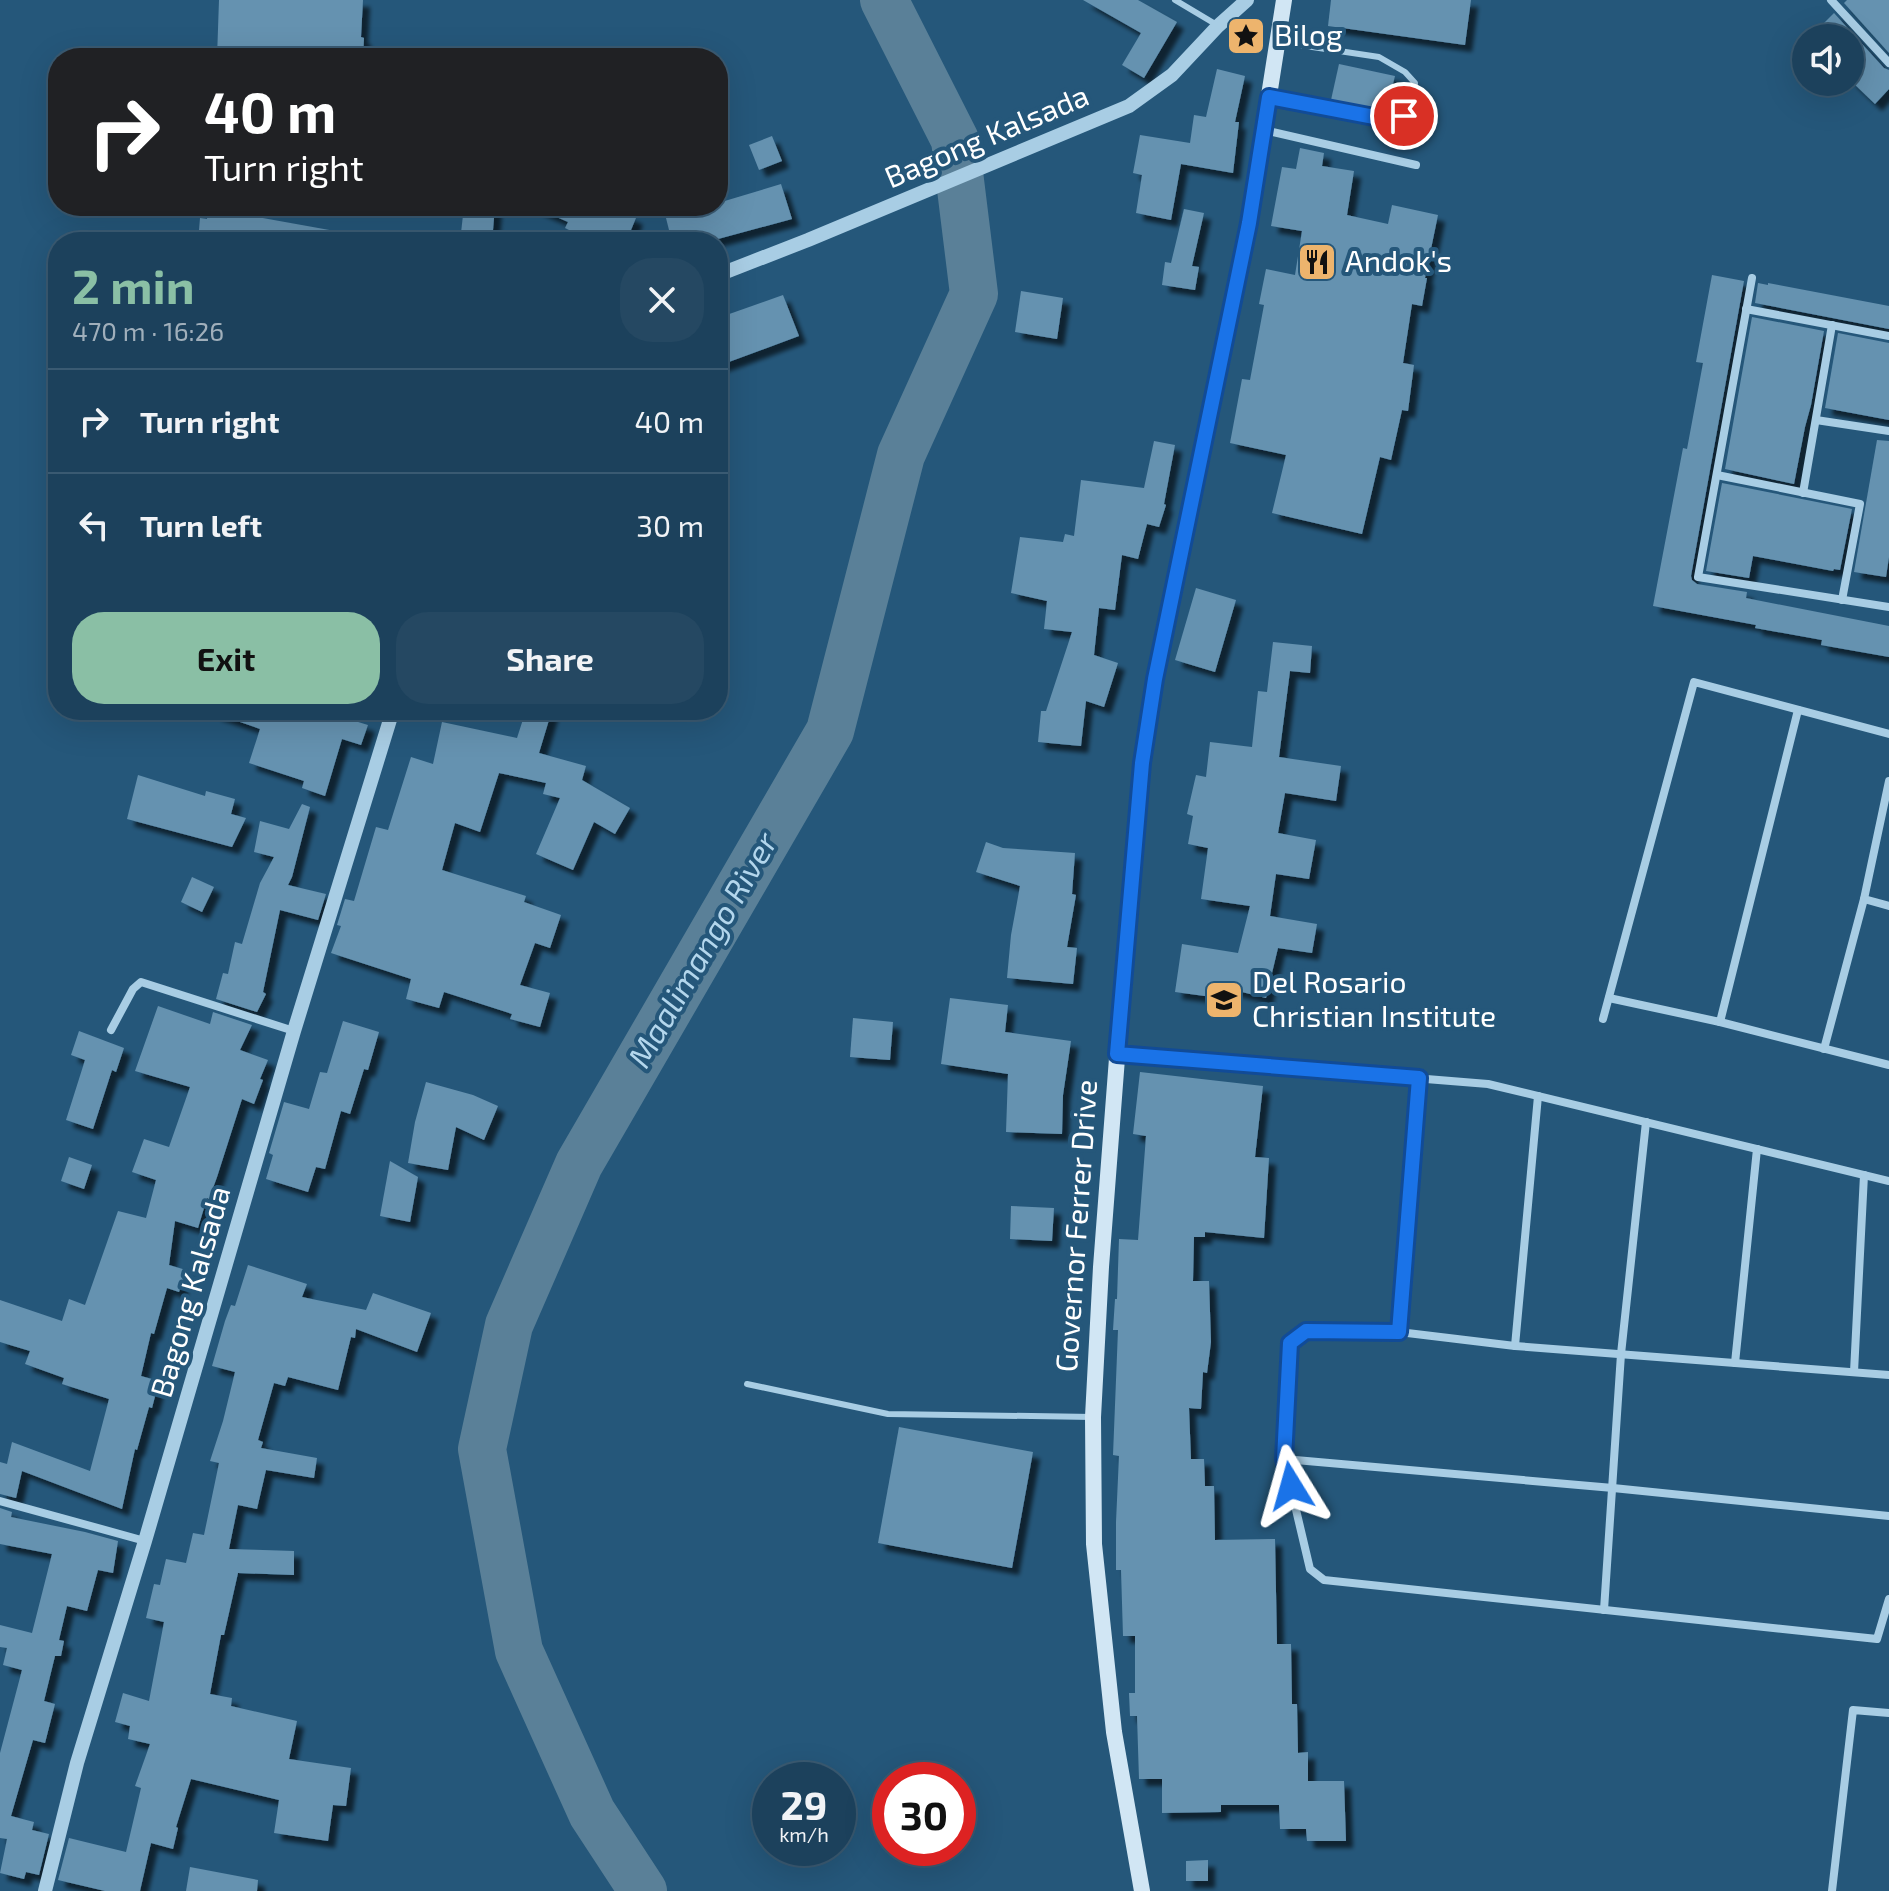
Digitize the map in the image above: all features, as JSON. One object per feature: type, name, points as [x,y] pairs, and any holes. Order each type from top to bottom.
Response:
[{"type":"main road","name":"Governor Ferrer Drive","points":[[1142,1891],[1114,1732],[1094,1544],[1093,1417],[1101,1267],[1142,763],[1155,679],[1249,223],[1284,0]]},
{"type":"street","name":"Bagong Kalsada","points":[[728,271],[1129,106],[1172,75],[1247,0]]},
{"type":"street","points":[[1831,0],[1889,63]]},
{"type":"street","points":[[1264,130],[1416,165]]},
{"type":"street","points":[[1752,278],[1698,577],[1889,607]]},
{"type":"street","points":[[1746,309],[1889,336]]},
{"type":"street","points":[[1803,493],[1832,325]]},
{"type":"street","points":[[1816,420],[1889,431]]},
{"type":"street","points":[[1717,475],[1860,504],[1842,600]]},
{"type":"street","points":[[1603,1019],[1694,682],[1889,734]]},
{"type":"street","points":[[1720,1022],[1798,710]]},
{"type":"street","name":"Bagong Kalsada","points":[[45,1891],[77,1763],[294,1031],[390,720]]},
{"type":"street","points":[[1824,1049],[1864,899],[1889,781]]},
{"type":"street","points":[[1864,899],[1889,906]]},
{"type":"street","points":[[111,1030],[133,989],[141,982],[294,1031]]},
{"type":"street","points":[[1609,998],[1720,1022],[1889,1065]]},
{"type":"street","points":[[1117,1054],[1488,1084],[1889,1181]]},
{"type":"street","points":[[1399,1332],[1419,1078]]},
{"type":"street","points":[[1515,1346],[1538,1096]]},
{"type":"street","points":[[1604,1610],[1621,1354],[1646,1122]]},
{"type":"street","points":[[1735,1363],[1757,1149]]},
{"type":"street","points":[[1854,1372],[1864,1175]]},
{"type":"street","points":[[1889,1375],[1515,1346],[1399,1332],[1306,1331],[1290,1343],[1284,1459],[1310,1569],[1324,1580],[1877,1639],[1889,1599]]},
{"type":"street","points":[[1284,1459],[1889,1516]]},
{"type":"street","points":[[0,1501],[145,1541]]},
{"type":"street","points":[[1832,1891],[1853,1710],[1889,1713]]},
{"type":"lane","points":[[1175,0],[1218,26]]},
{"type":"lane","points":[[1269,97],[1390,120],[1404,116],[1413,104],[1415,83],[1405,72],[1379,57],[1277,42]]},
{"type":"lane","points":[[747,1384],[888,1414],[1093,1417]]},
{"type":"building","points":[[219,0],[363,0],[364,48],[217,48]]},
{"type":"building","points":[[1083,0],[1138,0],[1177,22],[1144,78],[1122,65],[1141,33]]},
{"type":"building","points":[[1331,0],[1471,0],[1465,45],[1328,26]]},
{"type":"building","points":[[1847,0],[1889,0],[1889,53],[1864,24],[1844,3]]},
{"type":"building","points":[[1834,13],[1844,24],[1823,24]]},
{"type":"building","points":[[1864,46],[1889,70],[1889,89],[1875,104],[1864,93]]},
{"type":"building","points":[[1339,64],[1395,76],[1386,112],[1331,100]]},
{"type":"building","points":[[1217,69],[1245,76],[1235,122],[1239,122],[1233,173],[1181,164],[1171,220],[1136,213],[1142,175],[1133,173],[1140,135],[1190,143],[1194,115],[1206,117]]},
{"type":"building","points":[[772,136],[782,161],[759,170],[749,145]]},
{"type":"building","points":[[1300,148],[1324,153],[1322,166],[1354,171],[1347,215],[1388,224],[1392,205],[1438,215],[1422,306],[1412,304],[1403,363],[1414,365],[1408,411],[1402,410],[1391,460],[1380,457],[1362,534],[1272,513],[1286,455],[1230,443],[1242,379],[1250,380],[1264,305],[1259,304],[1266,269],[1295,275],[1302,231],[1271,226],[1282,167],[1296,169]]},
{"type":"building","points":[[781,184],[792,219],[728,236],[728,232],[670,232],[666,216],[728,216],[728,200]]},
{"type":"building","points":[[1184,209],[1204,213],[1192,266],[1199,267],[1195,290],[1162,285],[1165,262],[1171,263]]},
{"type":"building","points":[[207,216],[252,216],[335,232],[199,232],[200,218],[207,219]]},
{"type":"building","points":[[463,216],[494,216],[493,232],[461,232]]},
{"type":"building","points":[[554,216],[636,218],[630,232],[573,232],[565,228],[568,222]]},
{"type":"building","points":[[1712,275],[1744,281],[1692,580],[1697,584],[1747,592],[1746,598],[1889,626],[1889,657],[1821,645],[1822,640],[1755,628],[1756,625],[1653,606],[1683,448],[1687,449],[1703,363],[1696,362]]},
{"type":"building","points":[[1758,283],[1889,306],[1889,329],[1755,303]]},
{"type":"building","points":[[1021,291],[1063,298],[1057,339],[1015,332]]},
{"type":"building","points":[[783,295],[799,336],[728,362],[728,314]]},
{"type":"building","points":[[1752,317],[1824,331],[1794,484],[1725,469]]},
{"type":"building","points":[[1838,333],[1889,343],[1889,420],[1825,408]]},
{"type":"building","points":[[1877,440],[1889,441],[1889,557],[1886,577],[1854,572]]},
{"type":"building","points":[[1154,441],[1175,445],[1166,505],[1159,527],[1147,524],[1138,559],[1122,555],[1115,610],[1099,608],[1094,655],[1118,663],[1104,707],[1086,701],[1081,746],[1038,742],[1041,711],[1046,711],[1072,632],[1044,629],[1047,601],[1011,593],[1020,537],[1063,542],[1065,534],[1074,536],[1081,480],[1144,488]]},
{"type":"building","points":[[1722,483],[1852,509],[1840,570],[1753,556],[1749,578],[1706,571]]},
{"type":"building","points":[[1196,588],[1236,600],[1215,672],[1175,660]]},
{"type":"building","points":[[1273,642],[1312,646],[1310,673],[1290,671],[1279,757],[1341,766],[1336,801],[1285,793],[1278,833],[1316,840],[1309,879],[1276,874],[1270,916],[1317,924],[1312,953],[1278,948],[1266,998],[1214,985],[1212,997],[1175,992],[1182,944],[1238,953],[1250,906],[1201,899],[1208,848],[1188,844],[1193,816],[1187,814],[1196,775],[1206,777],[1210,742],[1252,747],[1258,691],[1267,692]]},
{"type":"building","points":[[234,720],[352,720],[368,725],[361,745],[342,739],[325,796],[302,788],[304,781],[249,763],[260,729]]},
{"type":"building","points":[[523,720],[549,720],[539,753],[586,766],[582,780],[630,808],[615,834],[594,822],[573,870],[536,854],[560,798],[543,794],[546,783],[499,773],[480,832],[455,823],[442,870],[526,896],[524,902],[561,915],[550,948],[535,943],[520,985],[550,993],[540,1027],[510,1019],[512,1014],[444,992],[439,1008],[406,999],[411,979],[331,953],[341,926],[337,925],[345,899],[354,901],[376,827],[388,830],[411,757],[433,764],[442,722],[517,738]]},
{"type":"building","points":[[138,775],[205,796],[206,791],[235,799],[231,814],[246,818],[232,847],[127,819]]},
{"type":"building","points":[[302,804],[310,807],[288,885],[326,894],[318,920],[280,910],[263,992],[266,994],[257,1012],[216,999],[223,973],[228,974],[235,942],[242,944],[260,883],[274,857],[254,852],[260,821],[289,829]]},
{"type":"building","points":[[986,842],[1003,848],[1075,853],[1072,894],[1076,895],[1067,947],[1077,948],[1073,984],[1007,978],[1020,886],[976,872]]},
{"type":"building","points":[[192,877],[214,887],[202,912],[181,902]]},
{"type":"building","points":[[950,998],[1008,1005],[1005,1032],[1071,1041],[1063,1095],[1062,1134],[1006,1132],[1008,1074],[941,1064]]},
{"type":"building","points":[[158,1006],[210,1024],[213,1012],[252,1025],[240,1050],[268,1060],[260,1079],[263,1080],[254,1104],[242,1099],[198,1228],[175,1221],[169,1265],[186,1270],[179,1292],[167,1288],[154,1334],[151,1333],[141,1376],[159,1381],[135,1449],[122,1509],[22,1471],[16,1498],[0,1494],[0,1462],[7,1464],[12,1442],[90,1471],[109,1399],[62,1384],[64,1378],[25,1364],[30,1351],[0,1342],[0,1300],[62,1321],[69,1299],[85,1305],[118,1211],[146,1218],[156,1180],[132,1172],[144,1139],[169,1147],[190,1087],[135,1071]]},
{"type":"building","points":[[853,1018],[893,1022],[890,1060],[850,1057]]},
{"type":"building","points":[[343,1021],[379,1032],[350,1114],[341,1111],[325,1169],[316,1167],[308,1192],[266,1179],[273,1155],[269,1153],[284,1102],[309,1109],[320,1072],[327,1073]]},
{"type":"building","points":[[79,1031],[124,1048],[116,1072],[112,1070],[93,1129],[66,1120],[85,1060],[71,1055]]},
{"type":"building","points":[[1140,1072],[1263,1086],[1255,1157],[1269,1158],[1264,1238],[1205,1232],[1205,1237],[1194,1237],[1193,1281],[1209,1281],[1211,1342],[1207,1373],[1203,1372],[1201,1409],[1189,1408],[1191,1459],[1204,1459],[1205,1486],[1214,1486],[1215,1540],[1275,1539],[1277,1644],[1291,1644],[1292,1704],[1297,1704],[1298,1753],[1308,1752],[1308,1781],[1344,1781],[1346,1841],[1307,1841],[1306,1829],[1280,1829],[1279,1805],[1221,1805],[1221,1812],[1162,1813],[1162,1779],[1139,1779],[1137,1716],[1130,1716],[1129,1693],[1135,1693],[1135,1636],[1123,1636],[1121,1570],[1116,1570],[1119,1456],[1113,1455],[1118,1330],[1113,1330],[1119,1239],[1138,1240],[1146,1136],[1133,1134]]},
{"type":"building","points":[[426,1082],[473,1095],[498,1106],[484,1140],[456,1127],[448,1170],[408,1163]]},
{"type":"building","points":[[69,1157],[92,1165],[84,1189],[61,1181]]},
{"type":"building","points":[[390,1161],[418,1177],[410,1222],[380,1216]]},
{"type":"building","points":[[1011,1206],[1054,1208],[1052,1241],[1010,1239]]},
{"type":"building","points":[[248,1265],[307,1284],[302,1297],[366,1310],[373,1293],[431,1313],[417,1352],[356,1329],[355,1338],[351,1337],[338,1390],[288,1377],[285,1386],[274,1383],[258,1440],[263,1442],[261,1448],[317,1458],[314,1478],[266,1470],[257,1509],[238,1505],[229,1549],[294,1551],[294,1575],[238,1573],[224,1635],[221,1635],[210,1694],[232,1698],[231,1706],[297,1721],[289,1759],[351,1768],[346,1806],[333,1805],[328,1841],[274,1833],[279,1800],[191,1779],[176,1827],[173,1849],[151,1843],[140,1891],[105,1891],[58,1880],[69,1838],[126,1852],[141,1788],[135,1786],[150,1744],[128,1739],[130,1726],[115,1722],[123,1693],[149,1701],[164,1622],[146,1618],[154,1584],[160,1585],[166,1559],[186,1563],[193,1533],[204,1535],[219,1463],[210,1461],[235,1372],[212,1366],[225,1321],[231,1305],[235,1306]]},
{"type":"building","points":[[899,1427],[1033,1452],[1012,1568],[878,1543]]},
{"type":"building","points":[[0,1508],[12,1512],[11,1517],[118,1541],[113,1573],[98,1570],[87,1611],[67,1606],[59,1640],[64,1641],[61,1656],[55,1656],[44,1701],[55,1704],[45,1743],[33,1740],[11,1816],[34,1822],[32,1830],[49,1834],[39,1875],[26,1872],[24,1879],[0,1873],[7,1839],[0,1838],[0,1753],[22,1670],[3,1665],[7,1648],[0,1647],[0,1625],[32,1633],[52,1554],[0,1544]]},
{"type":"building","points":[[1208,1860],[1208,1881],[1186,1881],[1186,1861]]},
{"type":"building","points":[[190,1867],[258,1880],[257,1891],[186,1891]]},
{"type":"waterway","name":"Maalimango River","points":[[643,1891],[592,1813],[519,1651],[482,1449],[509,1325],[579,1164],[830,731],[901,455],[974,294],[955,140],[884,0]]},
{"type":"place","name":"Bilog","points":[[1246,36]]},
{"type":"place","name":"Andok's","points":[[1317,262]]},
{"type":"place","name":"Del Rosario Christian Institute","points":[[1224,1000]]},
{"type":"route","points":[[1291,1486],[1284,1459],[1290,1343],[1306,1331],[1399,1332],[1419,1078],[1117,1054],[1123,980],[1142,763],[1155,679],[1249,223],[1269,97],[1390,120],[1404,116]]}]
